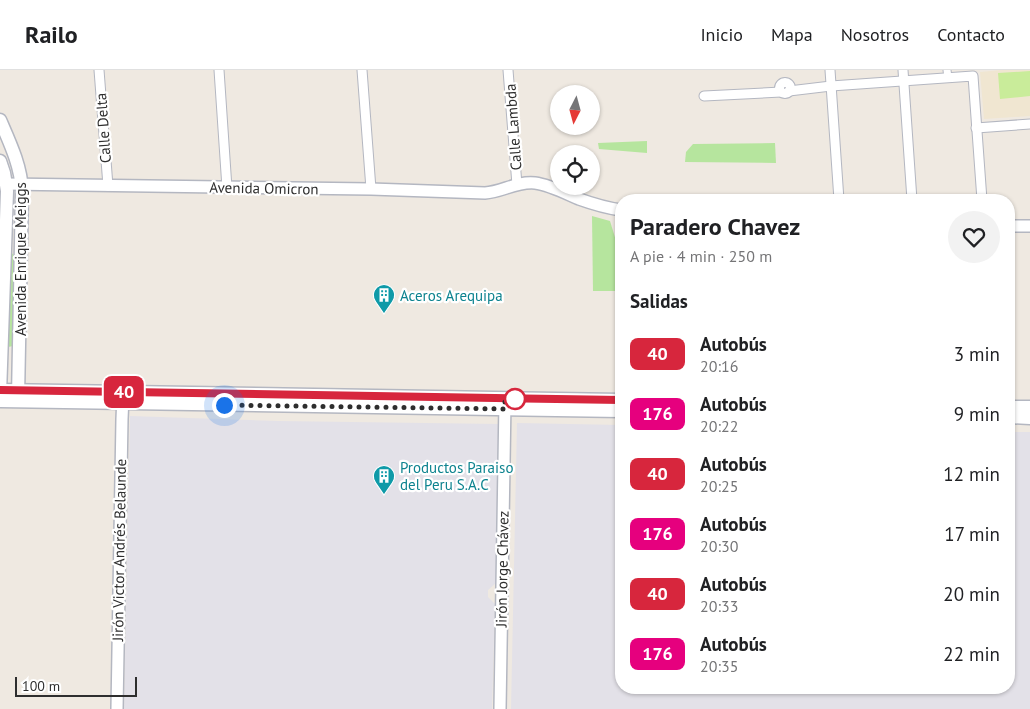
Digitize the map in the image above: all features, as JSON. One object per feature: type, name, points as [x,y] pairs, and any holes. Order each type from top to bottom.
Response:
[{"type":"main road","name":"Avenida Enrique Meiggs","points":[[0,120],[3,134],[17,161],[22,184],[18,396]]},
{"type":"main road","name":"Avenida Enrique Meiggs","points":[[0,161],[4,173],[3,184],[6,212],[0,394]]},
{"type":"main road","points":[[6,212],[22,213]]},
{"type":"main road","points":[[1,349],[19,350]]},
{"type":"main road","points":[[0,390],[18,396]]},
{"type":"main road","points":[[0,401],[18,396],[505,404],[615,411]]},
{"type":"main road","points":[[505,404],[615,400]]},
{"type":"main road","points":[[1015,406],[1030,407]]},
{"type":"main road","points":[[1015,417],[1030,418]]},
{"type":"street","name":"Calle Delta","points":[[99,70],[108,186]]},
{"type":"street","points":[[219,70],[227,188]]},
{"type":"street","points":[[362,70],[371,189]]},
{"type":"street","name":"Calle Lambda","points":[[508,70],[522,184]]},
{"type":"street","points":[[830,70],[839,194]]},
{"type":"street","points":[[903,70],[912,194]]},
{"type":"street","points":[[704,96],[785,92],[831,86],[904,81],[947,74],[973,76],[982,194]]},
{"type":"street","points":[[976,128],[1030,124]]},
{"type":"street","name":"Avenida Omicron","points":[[3,184],[371,189],[485,193],[522,184]]},
{"type":"street","points":[[522,184],[546,186],[596,205],[615,209]]},
{"type":"street","points":[[1015,226],[1030,226]]},
{"type":"street","name":"Jirón Victor Andrés Belaunde","points":[[116,709],[123,398]]},
{"type":"street","name":"Jirón Jorge Chávez","points":[[500,709],[505,404]]},
{"type":"shaded area","points":[[1030,70],[1030,116],[984,119],[980,72]]},
{"type":"shaded area","points":[[130,416],[278,421],[499,424],[496,583],[488,590],[488,597],[495,604],[492,709],[124,709]]},
{"type":"shaded area","points":[[517,423],[615,425],[615,694],[1015,694],[1015,432],[1030,432],[1030,709],[511,709]]},
{"type":"green space","points":[[1030,71],[1030,96],[1000,99],[998,73]]},
{"type":"green space","points":[[647,141],[647,153],[600,149],[598,143]]},
{"type":"green space","points":[[775,143],[776,163],[685,162],[686,152],[693,144]]},
{"type":"green space","points":[[592,216],[610,221],[615,237],[615,291],[593,291]]},
{"type":"green space","points":[[11,253],[15,258],[13,346],[8,347],[6,345]]},
{"type":"bus line","name":"40","points":[[0,390],[615,400]]},
{"type":"place","name":"Aceros Arequipa","points":[[384,314]]},
{"type":"place","name":"Productos Paraiso del Peru S.A.C","points":[[384,495]]},
{"type":"route","points":[[224,405],[505,409],[505,398],[520,399],[515,399]]}]
